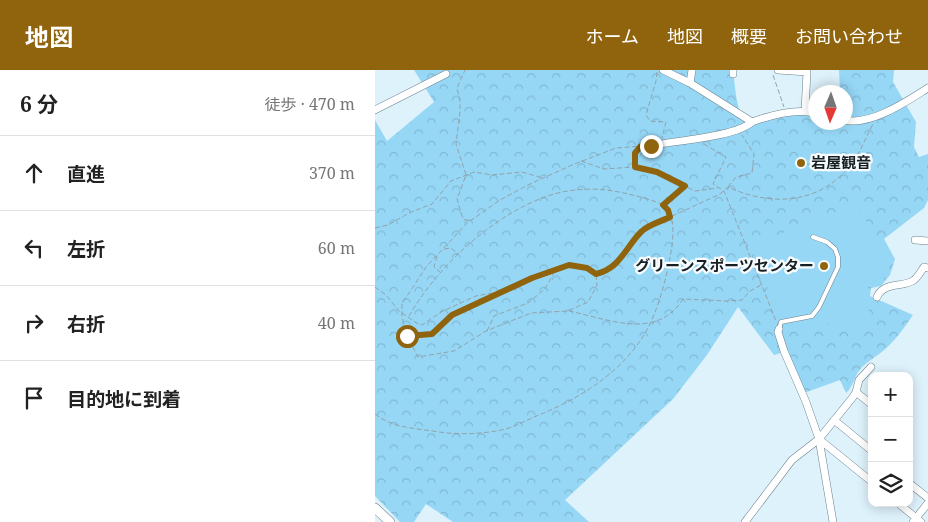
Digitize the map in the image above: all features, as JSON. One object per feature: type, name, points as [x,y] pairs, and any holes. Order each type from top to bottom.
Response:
[{"type":"street","points":[[663,70],[690,83],[752,122]]},
{"type":"street","points":[[690,83],[692,70]]},
{"type":"street","points":[[778,70],[807,72],[805,111]]},
{"type":"street","points":[[375,110],[446,74]]},
{"type":"street","points":[[853,122],[878,115],[928,88]]},
{"type":"street","points":[[661,144],[741,129],[752,122],[786,113],[808,112]]},
{"type":"street","points":[[915,240],[928,242]]},
{"type":"street","points":[[877,297],[879,292],[889,287],[913,282],[924,267],[928,268]]},
{"type":"street","points":[[779,329],[784,352],[806,402],[819,440],[833,522]]},
{"type":"street","points":[[745,522],[792,460],[819,440],[856,392],[859,380],[871,367]]},
{"type":"street","points":[[856,392],[868,401]]},
{"type":"street","points":[[834,420],[868,449]]},
{"type":"street","points":[[819,440],[868,479]]},
{"type":"street","points":[[913,485],[928,498]]},
{"type":"street","points":[[902,507],[917,521],[928,503]]},
{"type":"street","points":[[375,508],[390,522]]},
{"type":"lane","points":[[779,329],[781,322],[811,316],[819,307],[838,267],[838,257],[835,249],[827,242],[813,237]]},
{"type":"path","points":[[465,70],[457,88],[460,112],[456,144],[466,176],[457,199],[463,219],[469,221]]},
{"type":"path","points":[[657,70],[656,81],[646,115],[650,121],[666,122],[661,144],[616,148],[581,161],[500,200],[469,221],[426,268],[402,304],[402,314],[407,336],[418,358],[454,351],[486,331],[531,313],[568,311],[616,323],[643,324],[665,318],[676,309],[683,298],[726,301],[742,300],[750,291],[761,284]]},
{"type":"path","points":[[771,70],[786,113]]},
{"type":"path","points":[[728,187],[744,194],[777,200],[801,198],[823,190],[848,168],[859,152],[878,115]]},
{"type":"path","points":[[407,336],[432,334],[452,315],[532,278],[569,265],[587,268],[596,274],[603,273],[621,259],[642,230],[720,194],[736,178],[752,173],[754,154],[741,129]]},
{"type":"path","points":[[708,136],[700,142],[725,157],[713,184],[724,191],[779,329]]},
{"type":"path","points":[[635,167],[635,153],[641,146]]},
{"type":"path","points":[[581,161],[604,169],[635,167],[657,172],[695,191],[719,188]]},
{"type":"path","points":[[375,228],[388,226],[411,212],[432,204],[451,182],[474,172],[492,175],[523,172],[544,178]]},
{"type":"path","points":[[663,205],[685,186]]},
{"type":"path","points":[[375,414],[392,425],[400,427],[451,433],[480,433],[508,428],[553,410],[585,393],[613,371],[644,335],[650,322],[663,288],[672,248],[673,229],[668,210],[663,205],[616,190],[587,188],[552,194],[513,212],[475,238],[441,272],[408,318]]},
{"type":"path","points":[[462,220],[469,221]]},
{"type":"path","points":[[443,249],[451,248],[459,254]]},
{"type":"path","points":[[438,255],[434,267],[441,272]]},
{"type":"path","points":[[486,331],[494,316],[528,303],[545,289],[556,270]]},
{"type":"path","points":[[568,311],[588,302],[597,284],[596,274]]},
{"type":"path","points":[[375,287],[386,295],[402,314],[422,325],[441,312],[476,296],[501,292]]},
{"type":"green space","points":[[414,70],[733,70],[740,114],[752,122],[793,113],[808,112],[808,130],[853,130],[853,85],[840,85],[839,70],[894,70],[893,82],[916,122],[914,147],[919,157],[928,154],[928,200],[924,208],[884,239],[895,259],[890,275],[881,286],[871,288],[870,296],[913,315],[892,343],[862,367],[846,393],[840,380],[804,393],[784,352],[774,355],[738,307],[707,355],[673,399],[565,500],[589,522],[453,522],[426,504],[414,522],[400,522],[375,496],[375,120],[387,141],[434,102]]},
{"type":"green space","name":"グリーンスポーツセンター","points":[[856,204],[890,258],[885,277],[879,282],[868,286],[867,298],[870,303],[866,322],[856,329],[836,330],[824,322],[785,332],[751,246]]},
{"type":"place","name":"岩屋観音","points":[[801,163]]},
{"type":"place","name":"グリーンスポーツセンター","points":[[824,266]]},
{"type":"route","points":[[407,336],[432,334],[452,315],[532,278],[569,265],[587,268],[596,274],[603,273],[621,259],[642,230],[670,217],[668,210],[663,205],[685,186],[657,172],[635,167],[635,153],[641,146],[651,146]]}]
